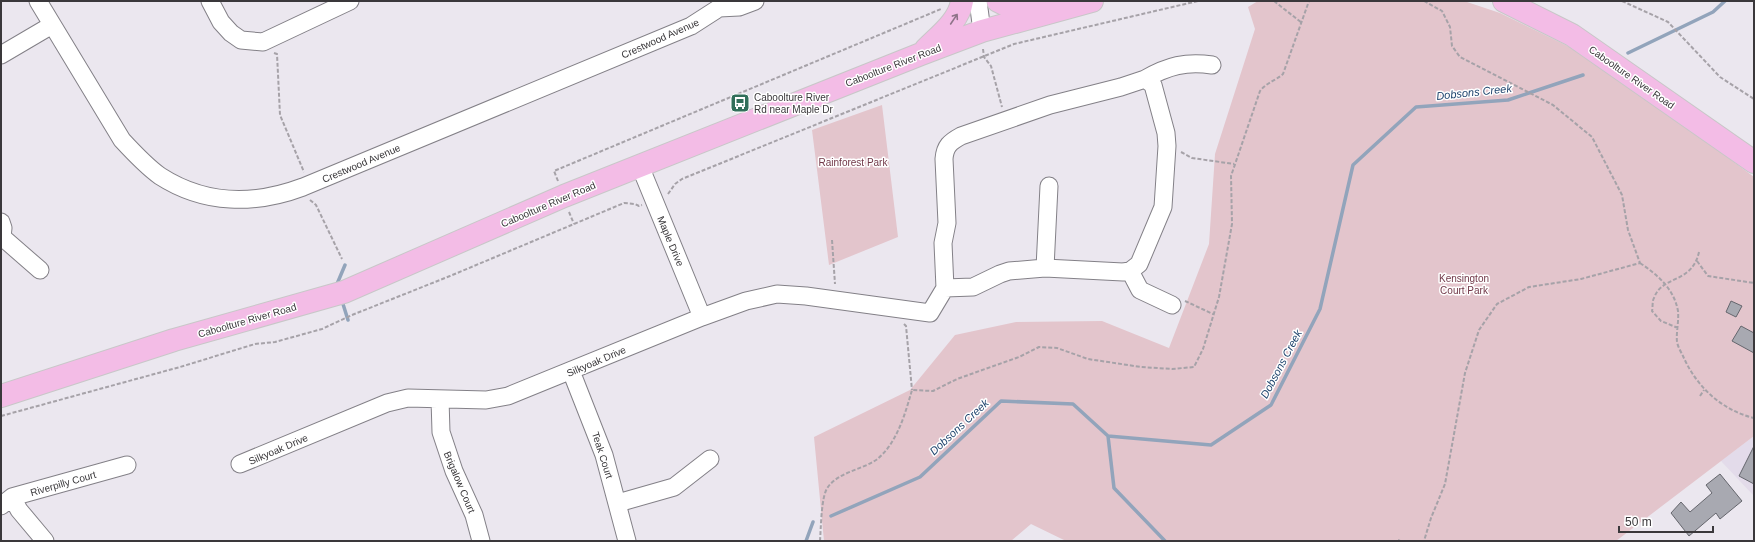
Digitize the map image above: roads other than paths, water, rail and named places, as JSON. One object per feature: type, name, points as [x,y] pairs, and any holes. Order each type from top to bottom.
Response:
[{"type":"main road","points":[[998,1],[1006,5],[1022,9],[1048,13]]},
{"type":"main road","name":"Caboolture River Road","points":[[1,396],[174,340],[344,292],[564,196],[921,54],[982,31],[1092,1]]},
{"type":"main road","name":"Caboolture River Road","points":[[1504,1],[1572,35],[1754,162]]},
{"type":"main road","points":[[921,54],[948,27],[961,8],[954,4]]},
{"type":"street","name":"Crestwood Avenue","points":[[38,1],[122,140],[140,159],[160,175],[180,186],[205,195],[227,199],[253,200],[283,195],[304,187],[691,26],[718,5],[739,7],[755,1]]},
{"type":"street","points":[[210,1],[221,22],[231,34],[241,40],[262,42],[350,1]]},
{"type":"street","points":[[978,1],[982,31]]},
{"type":"street","points":[[1,55],[52,26]]},
{"type":"street","points":[[1145,79],[1153,85],[1166,133],[1167,146],[1163,207],[1139,264],[1130,271],[1124,272],[1045,268],[1000,274],[973,287],[945,288],[943,243],[947,223],[944,159],[945,149],[949,143],[961,136],[1006,120],[1050,105],[1121,87],[1145,79],[1157,72],[1179,64],[1196,62],[1212,65]]},
{"type":"street","name":"Maple Drive","points":[[640,166],[702,317]]},
{"type":"street","points":[[1045,268],[1049,186]]},
{"type":"street","points":[[1,232],[40,270]]},
{"type":"street","points":[[1130,271],[1140,290],[1172,305]]},
{"type":"street","name":"Silkyoak Drive","points":[[240,464],[387,403],[408,398],[486,400],[508,396],[702,317],[746,301],[777,294],[806,296],[930,313],[945,288]]},
{"type":"street","name":"Teak Court","points":[[571,371],[604,455],[627,541]]},
{"type":"street","name":"Brigalow Court","points":[[440,399],[441,432],[454,471],[474,515],[481,541]]},
{"type":"street","points":[[618,503],[674,487],[710,459]]},
{"type":"street","name":"Riverpilly Court","points":[[7,501],[127,465]]},
{"type":"street","points":[[7,501],[19,510],[45,541]]},
{"type":"waterway","name":"Dobsons Creek","points":[[1628,53],[1713,12],[1725,1]]},
{"type":"waterway","name":"Dobsons Creek","points":[[831,516],[920,477],[1001,401],[1073,404],[1108,436],[1211,445],[1271,405],[1320,309],[1353,165],[1416,107],[1508,100],[1583,75]]},
{"type":"waterway","points":[[337,284],[345,265]]},
{"type":"waterway","points":[[343,304],[348,320]]},
{"type":"waterway","points":[[1108,436],[1114,488],[1165,541]]},
{"type":"waterway","name":"Dobsons Creek","points":[[806,541],[813,522]]},
{"type":"place","name":"Caboolture River Rd near Maple Dr","points":[[740,103]]},
{"type":"park label","name":"Rainforest Park","points":[[853,162]]},
{"type":"park label","name":"Kensington Court Park","points":[[1464,284]]}]
